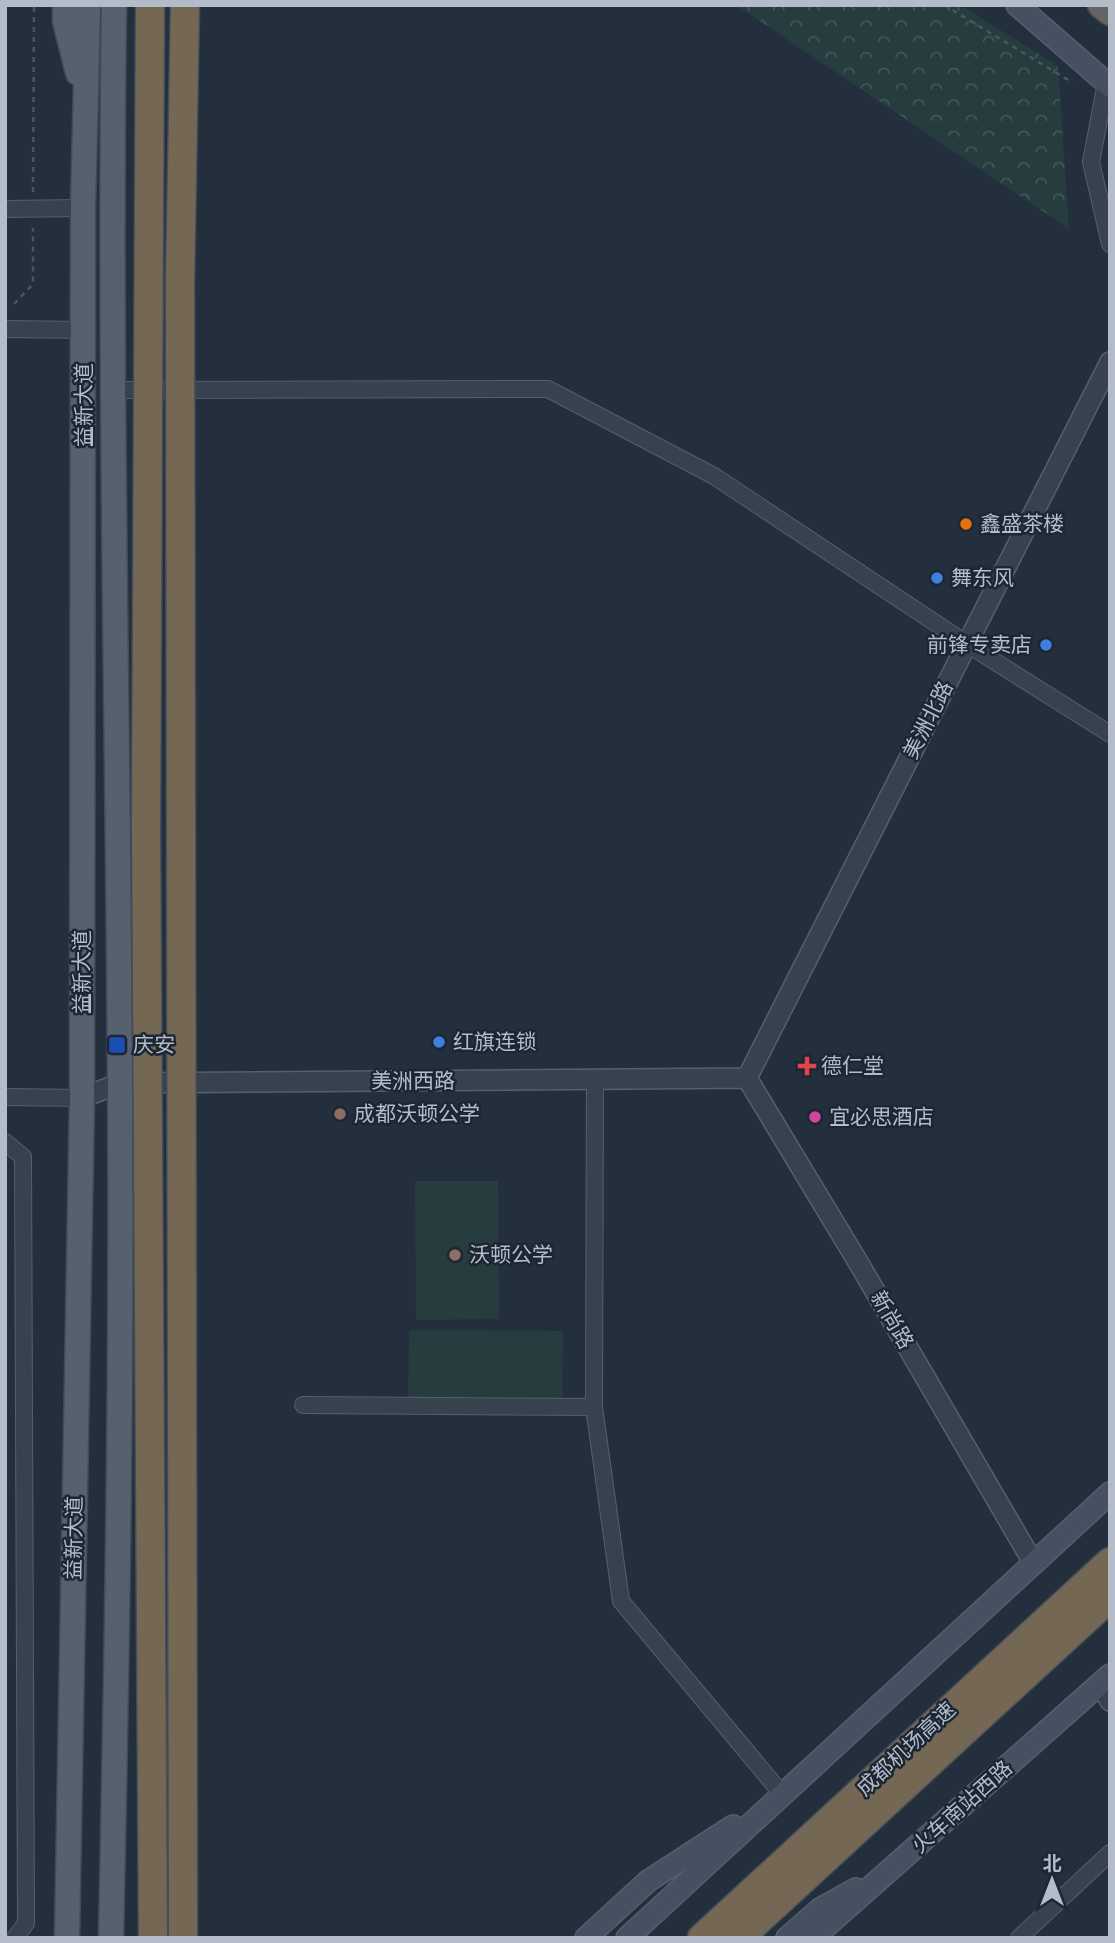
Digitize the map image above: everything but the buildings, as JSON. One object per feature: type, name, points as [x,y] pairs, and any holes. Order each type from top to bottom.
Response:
[{"type":"highway","points":[[150,5],[146,845],[153,1938]]},
{"type":"highway","points":[[183,1938],[180,281],[185,5]]},
{"type":"highway","points":[[1101,5],[1110,12]]},
{"type":"highway","points":[[1013,1650],[1110,1548]]},
{"type":"highway","name":"成都机场高速","points":[[702,1938],[1110,1562]]},
{"type":"highway","name":"成都机场高速","points":[[739,1938],[1110,1597]]},
{"type":"main road","points":[[65,5],[65,21],[86,101]]},
{"type":"main road","name":"益新大道","points":[[67,1938],[82,1098],[83,208],[88,5]]},
{"type":"main road","name":"益新大道","points":[[111,1938],[120,1530],[114,5]]},
{"type":"main road","points":[[113,105],[129,76],[131,5]]},
{"type":"main road","points":[[1017,5],[1104,81]]},
{"type":"main road","points":[[627,1938],[1110,1493]]},
{"type":"main road","name":"火车南站西路","points":[[813,1938],[1106,1687]]},
{"type":"main road","points":[[586,1938],[648,1881],[782,1794]]},
{"type":"main road","points":[[787,1938],[820,1909],[892,1868]]},
{"type":"street","points":[[1104,81],[1091,162],[1110,244]]},
{"type":"street","points":[[5,209],[83,208]]},
{"type":"street","points":[[5,329],[84,330]]},
{"type":"street","name":"美洲北路","points":[[747,1078],[1110,362]]},
{"type":"street","points":[[114,390],[548,389],[714,477],[967,644],[1110,734]]},
{"type":"street","name":"美洲西路","points":[[82,1098],[120,1083],[747,1078]]},
{"type":"street","name":"新尚路","points":[[747,1078],[1034,1564]]},
{"type":"street","points":[[595,1080],[594,1407],[621,1601],[782,1794]]},
{"type":"street","points":[[5,1097],[82,1098]]},
{"type":"street","points":[[5,1142],[23,1157],[26,1923],[15,1938]]},
{"type":"street","points":[[303,1405],[594,1407]]},
{"type":"street","points":[[1019,1938],[1110,1853]]},
{"type":"path","points":[[33,195],[34,5]]},
{"type":"path","points":[[944,5],[1070,81],[1104,81]]},
{"type":"path","points":[[14,304],[33,284],[33,228]]},
{"type":"green space","points":[[736,5],[960,5],[1058,66],[1069,229]]},
{"type":"green space","points":[[415,1181],[498,1181],[499,1319],[416,1320]]},
{"type":"green space","points":[[409,1330],[563,1331],[562,1398],[408,1397]]},
{"type":"place","name":"鑫盛茶楼","points":[[966,524]]},
{"type":"place","name":"舞东风","points":[[937,578]]},
{"type":"place","name":"前锋专卖店","points":[[1046,645]]},
{"type":"place","name":"红旗连锁","points":[[439,1042]]},
{"type":"place","name":"庆安","points":[[117,1045]]},
{"type":"place","name":"德仁堂","points":[[807,1066]]},
{"type":"place","name":"成都沃顿公学","points":[[340,1114]]},
{"type":"place","name":"宜必思酒店","points":[[815,1117]]},
{"type":"place","name":"沃顿公学","points":[[455,1255]]}]
